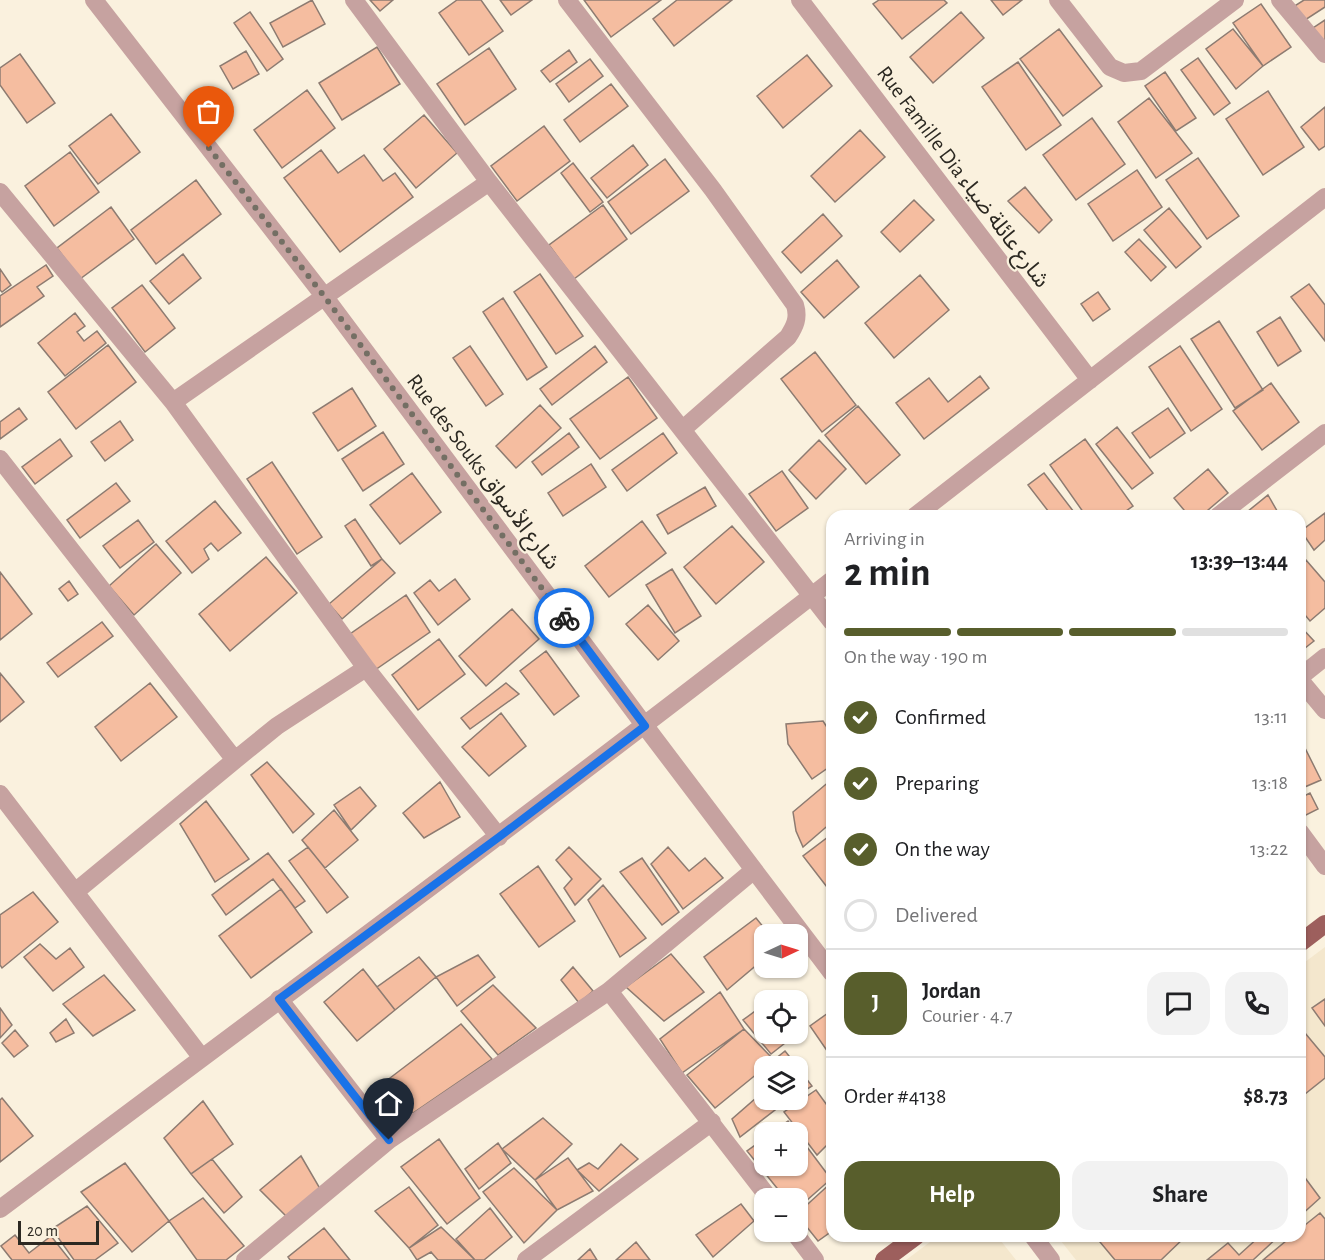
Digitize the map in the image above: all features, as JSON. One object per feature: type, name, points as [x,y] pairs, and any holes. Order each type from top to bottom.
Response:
[{"type":"main road","points":[[1306,938],[1325,924]]},
{"type":"main road","points":[[884,1260],[908,1242]]},
{"type":"street","name":"Rue des Souks شارع الأسواق","points":[[94,0],[324,296],[826,965]]},
{"type":"street","points":[[354,0],[489,182],[826,614]]},
{"type":"street","points":[[567,0],[712,190],[795,305],[798,314],[796,325],[788,337],[683,429]]},
{"type":"street","name":"Rue Famille Dia شارع عائلة ضياء","points":[[800,0],[1090,380]]},
{"type":"street","points":[[1058,0],[1110,67],[1124,73],[1141,71],[1236,0]]},
{"type":"street","points":[[1280,0],[1325,54]]},
{"type":"street","points":[[173,402],[489,182]]},
{"type":"street","points":[[0,192],[173,402],[366,668],[499,837]]},
{"type":"street","points":[[923,510],[1325,197]]},
{"type":"street","points":[[1226,510],[1325,433]]},
{"type":"street","points":[[0,459],[235,760]]},
{"type":"street","points":[[0,1209],[499,837],[826,585]]},
{"type":"street","points":[[1306,674],[1325,657]]},
{"type":"street","points":[[75,892],[277,726],[366,668]]},
{"type":"street","points":[[1306,686],[1325,710]]},
{"type":"street","points":[[0,794],[202,1058]]},
{"type":"street","points":[[1306,840],[1325,866]]},
{"type":"street","points":[[245,1260],[389,1140],[609,990],[754,870]]},
{"type":"street","points":[[609,990],[762,1188]]},
{"type":"street","points":[[279,999],[389,1140]]},
{"type":"street","points":[[526,1260],[712,1122]]},
{"type":"street","points":[[802,1242],[815,1260]]},
{"type":"street","points":[[1038,1242],[1051,1260]]},
{"type":"shaded area","points":[[1325,947],[1325,1260],[1076,1260],[1062,1242],[1306,1242],[1306,961]]},
{"type":"shaded area","points":[[930,1242],[1002,1242],[1016,1260],[906,1260]]},
{"type":"building","points":[[312,0],[325,24],[283,47],[270,23]]},
{"type":"building","points":[[370,0],[393,0],[380,11]]},
{"type":"building","points":[[457,0],[481,0],[503,31],[469,55],[439,13]]},
{"type":"building","points":[[500,0],[532,0],[511,15]]},
{"type":"building","points":[[584,0],[661,0],[611,37]]},
{"type":"building","points":[[677,0],[732,0],[674,46],[653,19]]},
{"type":"building","points":[[879,0],[944,0],[947,3],[902,39],[873,4]]},
{"type":"building","points":[[991,0],[1022,0],[1003,15]]},
{"type":"building","points":[[1304,0],[1325,0],[1325,7],[1302,22],[1293,7]]},
{"type":"building","points":[[1261,4],[1291,47],[1263,66],[1233,23]]},
{"type":"building","points":[[250,12],[283,59],[267,71],[234,23]]},
{"type":"building","points":[[961,12],[984,38],[933,83],[910,57]]},
{"type":"building","points":[[1325,20],[1325,45],[1313,28]]},
{"type":"building","points":[[1059,29],[1102,86],[1063,116],[1020,59]]},
{"type":"building","points":[[1233,29],[1263,66],[1236,89],[1206,49]]},
{"type":"building","points":[[377,47],[400,84],[342,120],[319,83]]},
{"type":"building","points":[[489,48],[516,89],[465,125],[437,84]]},
{"type":"building","points":[[569,50],[577,62],[550,82],[541,71]]},
{"type":"building","points":[[246,51],[259,74],[233,89],[220,66]]},
{"type":"building","points":[[20,54],[55,103],[27,123],[0,85],[0,68]]},
{"type":"building","points":[[807,55],[832,86],[783,128],[757,96]]},
{"type":"building","points":[[1198,58],[1230,103],[1214,115],[1181,70]]},
{"type":"building","points":[[590,59],[603,76],[569,102],[556,84]]},
{"type":"building","points":[[1018,62],[1061,125],[1026,150],[982,87]]},
{"type":"building","points":[[1165,72],[1196,118],[1176,131],[1145,86]]},
{"type":"building","points":[[611,84],[628,106],[580,142],[564,120]]},
{"type":"building","points":[[307,90],[335,128],[282,168],[254,130]]},
{"type":"building","points":[[1268,91],[1304,147],[1263,175],[1226,119]]},
{"type":"building","points":[[1149,98],[1192,153],[1156,178],[1118,122]]},
{"type":"building","points":[[1325,107],[1325,146],[1319,150],[1301,127]]},
{"type":"building","points":[[111,114],[140,152],[98,184],[69,146]]},
{"type":"building","points":[[424,115],[457,153],[416,188],[384,149]]},
{"type":"building","points":[[1092,118],[1125,164],[1076,200],[1043,155]]},
{"type":"building","points":[[544,126],[570,161],[517,201],[491,166]]},
{"type":"building","points":[[860,130],[885,157],[835,202],[811,176]]},
{"type":"building","points":[[633,145],[648,165],[607,198],[591,178]]},
{"type":"building","points":[[321,150],[338,173],[364,155],[383,181],[395,173],[413,197],[340,252],[284,178]]},
{"type":"building","points":[[70,152],[99,192],[54,226],[25,186]]},
{"type":"building","points":[[1198,158],[1239,216],[1207,239],[1166,180]]},
{"type":"building","points":[[665,159],[689,191],[631,234],[608,202]]},
{"type":"building","points":[[573,163],[603,202],[590,212],[561,173]]},
{"type":"building","points":[[1137,170],[1162,207],[1113,241],[1088,204]]},
{"type":"building","points":[[196,180],[221,214],[156,264],[131,230]]},
{"type":"building","points":[[1025,187],[1052,220],[1039,233],[1008,201]]},
{"type":"building","points":[[914,200],[934,220],[900,252],[881,232]]},
{"type":"building","points":[[603,205],[627,239],[574,279],[549,245]]},
{"type":"building","points":[[111,207],[134,239],[80,279],[57,248]]},
{"type":"building","points":[[1169,208],[1201,247],[1176,268],[1144,230]]},
{"type":"building","points":[[823,214],[842,236],[801,273],[782,252]]},
{"type":"building","points":[[1139,239],[1166,267],[1151,281],[1125,252]]},
{"type":"building","points":[[183,254],[201,278],[169,304],[150,281]]},
{"type":"building","points":[[837,260],[859,287],[824,318],[801,292]]},
{"type":"building","points":[[46,265],[53,276],[37,287],[44,296],[0,327],[0,296]]},
{"type":"building","points":[[0,269],[11,285],[2,292],[0,290]]},
{"type":"building","points":[[540,274],[583,336],[556,354],[514,292]]},
{"type":"building","points":[[920,275],[949,310],[894,358],[865,323]]},
{"type":"building","points":[[1309,284],[1325,305],[1325,341],[1291,297]]},
{"type":"building","points":[[142,285],[175,328],[145,352],[112,308]]},
{"type":"building","points":[[1098,292],[1110,309],[1093,321],[1081,304]]},
{"type":"building","points":[[503,298],[547,367],[527,380],[483,312]]},
{"type":"building","points":[[75,313],[85,326],[77,332],[84,341],[97,331],[106,343],[65,376],[38,343]]},
{"type":"building","points":[[1280,317],[1301,351],[1278,366],[1257,332]]},
{"type":"building","points":[[1219,321],[1263,390],[1235,408],[1191,339]]},
{"type":"building","points":[[108,345],[136,382],[76,429],[48,392]]},
{"type":"building","points":[[470,346],[503,394],[486,406],[453,358]]},
{"type":"building","points":[[595,346],[607,362],[552,405],[540,389]]},
{"type":"building","points":[[1180,346],[1222,409],[1191,431],[1149,367]]},
{"type":"building","points":[[815,352],[856,405],[822,432],[781,379]]},
{"type":"building","points":[[980,376],[989,388],[924,439],[896,403],[929,378],[948,402]]},
{"type":"building","points":[[628,377],[657,418],[600,459],[570,419]]},
{"type":"building","points":[[1271,383],[1299,422],[1262,450],[1233,411]]},
{"type":"building","points":[[352,388],[376,426],[338,451],[313,413]]},
{"type":"building","points":[[540,405],[561,428],[516,468],[496,446]]},
{"type":"building","points":[[858,406],[900,455],[866,484],[825,435]]},
{"type":"building","points":[[19,408],[27,419],[0,439],[0,422]]},
{"type":"building","points":[[1168,408],[1185,433],[1150,458],[1132,433]]},
{"type":"building","points":[[120,421],[133,440],[105,461],[91,442]]},
{"type":"building","points":[[1117,427],[1153,473],[1132,489],[1096,444]]},
{"type":"building","points":[[383,432],[404,464],[363,491],[342,459]]},
{"type":"building","points":[[569,433],[579,447],[542,475],[532,462]]},
{"type":"building","points":[[663,433],[677,453],[627,491],[612,470]]},
{"type":"building","points":[[60,439],[72,456],[35,484],[22,467]]},
{"type":"building","points":[[1085,439],[1133,506],[1127,510],[1082,510],[1050,465]]},
{"type":"building","points":[[819,440],[846,469],[816,499],[789,470]]},
{"type":"building","points":[[272,462],[322,537],[297,554],[247,479]]},
{"type":"building","points":[[591,464],[606,487],[563,516],[548,493]]},
{"type":"building","points":[[1208,469],[1228,493],[1208,510],[1184,510],[1174,498]]},
{"type":"building","points":[[782,471],[808,508],[776,531],[749,494]]},
{"type":"building","points":[[412,473],[441,512],[400,544],[370,505]]},
{"type":"building","points":[[1044,473],[1072,510],[1047,510],[1028,485]]},
{"type":"building","points":[[116,483],[130,501],[80,538],[67,520]]},
{"type":"building","points":[[705,487],[716,506],[668,534],[657,515]]},
{"type":"building","points":[[1268,495],[1277,510],[1249,510]]},
{"type":"building","points":[[215,501],[241,533],[218,551],[211,543],[204,549],[209,559],[192,573],[166,541]]},
{"type":"building","points":[[1325,513],[1325,540],[1314,550],[1306,538],[1306,527]]},
{"type":"building","points":[[355,519],[382,559],[371,566],[345,526]]},
{"type":"building","points":[[138,520],[154,542],[120,568],[103,546]]},
{"type":"building","points":[[642,521],[666,553],[609,597],[585,566]]},
{"type":"building","points":[[732,526],[764,562],[716,604],[684,567]]},
{"type":"building","points":[[156,544],[181,573],[134,615],[109,586]]},
{"type":"building","points":[[266,557],[297,593],[230,651],[199,614]]},
{"type":"building","points":[[382,559],[395,573],[342,619],[329,604]]},
{"type":"building","points":[[1306,560],[1325,582],[1325,608],[1310,621],[1306,616]]},
{"type":"building","points":[[672,569],[701,616],[675,633],[646,585]]},
{"type":"building","points":[[0,572],[32,614],[0,640]]},
{"type":"building","points":[[455,579],[470,599],[438,625],[414,593],[430,580],[439,591]]},
{"type":"building","points":[[69,581],[78,594],[68,601],[59,589]]},
{"type":"building","points":[[406,595],[430,632],[375,670],[350,634]]},
{"type":"building","points":[[648,605],[679,641],[658,660],[626,624]]},
{"type":"building","points":[[512,609],[539,639],[486,686],[459,656]]},
{"type":"building","points":[[102,622],[113,636],[58,677],[47,663]]},
{"type":"building","points":[[1306,632],[1314,641],[1306,647]]},
{"type":"building","points":[[439,639],[465,674],[418,710],[392,675]]},
{"type":"building","points":[[546,651],[579,696],[554,715],[520,671]]},
{"type":"building","points":[[0,673],[24,702],[0,722]]},
{"type":"building","points":[[150,683],[177,717],[121,761],[95,727]]},
{"type":"building","points":[[506,683],[519,694],[470,729],[461,718]]},
{"type":"building","points":[[501,713],[526,746],[489,776],[462,747]]},
{"type":"building","points":[[823,721],[826,726],[826,769],[812,779],[788,744],[786,724]]},
{"type":"building","points":[[1306,750],[1321,780],[1306,786]]},
{"type":"building","points":[[267,762],[314,814],[293,833],[251,775]]},
{"type":"building","points":[[440,782],[460,817],[424,838],[403,813]]},
{"type":"building","points":[[826,784],[826,827],[803,847],[796,831],[793,812]]},
{"type":"building","points":[[360,787],[376,806],[351,830],[334,805]]},
{"type":"building","points":[[1310,793],[1318,809],[1306,815],[1306,795]]},
{"type":"building","points":[[206,801],[249,859],[215,882],[180,824]]},
{"type":"building","points":[[334,810],[358,840],[325,868],[302,840]]},
{"type":"building","points":[[826,839],[826,886],[803,856]]},
{"type":"building","points":[[308,847],[348,897],[327,913],[289,861]]},
{"type":"building","points":[[569,847],[601,879],[575,905],[564,888],[572,879],[556,860]]},
{"type":"building","points":[[668,847],[689,871],[705,858],[723,878],[683,909],[651,864]]},
{"type":"building","points":[[268,853],[305,901],[295,908],[273,879],[226,915],[212,895]]},
{"type":"building","points":[[642,858],[679,912],[662,925],[620,872]]},
{"type":"building","points":[[538,866],[575,921],[539,947],[500,894]]},
{"type":"building","points":[[603,885],[646,938],[620,957],[588,900]]},
{"type":"building","points":[[281,889],[312,932],[251,978],[219,936]]},
{"type":"building","points":[[33,892],[58,922],[2,968],[0,965],[0,915]]},
{"type":"building","points":[[756,918],[761,924],[754,924],[754,967],[727,990],[704,957]]},
{"type":"building","points":[[40,944],[56,959],[70,948],[84,967],[53,991],[24,957]]},
{"type":"building","points":[[671,954],[704,992],[664,1021],[626,987]]},
{"type":"building","points":[[478,955],[495,977],[457,1006],[436,977]]},
{"type":"building","points":[[419,957],[436,977],[395,1010],[377,987]]},
{"type":"building","points":[[573,967],[593,991],[579,1003],[561,980]]},
{"type":"building","points":[[363,969],[395,1010],[357,1041],[324,1002]]},
{"type":"building","points":[[104,975],[135,1010],[93,1036],[63,1004]]},
{"type":"building","points":[[493,985],[536,1028],[498,1055],[461,1011]]},
{"type":"building","points":[[720,992],[744,1029],[682,1073],[660,1039]]},
{"type":"building","points":[[1325,999],[1325,1026],[1312,1008]]},
{"type":"building","points":[[0,1008],[12,1025],[0,1038]]},
{"type":"building","points":[[754,1012],[754,1033],[743,1020]]},
{"type":"building","points":[[826,1014],[826,1049],[810,1026]]},
{"type":"building","points":[[66,1019],[74,1033],[56,1042],[50,1033]]},
{"type":"building","points":[[461,1024],[492,1059],[413,1113],[386,1081]]},
{"type":"building","points":[[744,1029],[754,1039],[754,1044],[759,1044],[770,1056],[754,1056],[754,1076],[715,1108],[687,1075]]},
{"type":"building","points":[[15,1030],[28,1046],[14,1057],[2,1043]]},
{"type":"building","points":[[1306,1034],[1325,1057],[1325,1078],[1306,1093]]},
{"type":"building","points":[[763,1044],[784,1044],[771,1054]]},
{"type":"building","points":[[785,1051],[789,1056],[779,1056]]},
{"type":"building","points":[[816,1090],[826,1104],[826,1146],[817,1155],[808,1143],[808,1122],[792,1122],[784,1112],[808,1110],[808,1096]]},
{"type":"building","points":[[2,1098],[33,1136],[0,1162],[0,1100]]},
{"type":"building","points":[[754,1100],[754,1110],[775,1110],[759,1122],[754,1122],[754,1126],[740,1137],[732,1119]]},
{"type":"building","points":[[203,1101],[233,1144],[191,1174],[164,1138]]},
{"type":"building","points":[[543,1118],[572,1144],[535,1180],[502,1149]]},
{"type":"building","points":[[439,1139],[480,1198],[447,1224],[401,1167]]},
{"type":"building","points":[[498,1143],[511,1163],[479,1189],[465,1169]]},
{"type":"building","points":[[621,1144],[638,1159],[599,1191],[577,1170],[589,1163],[598,1169]]},
{"type":"building","points":[[754,1146],[754,1160],[747,1151]]},
{"type":"building","points":[[808,1148],[826,1172],[826,1183],[808,1199],[808,1188],[777,1188],[767,1176],[808,1176]]},
{"type":"building","points":[[301,1156],[322,1192],[288,1218],[260,1190]]},
{"type":"building","points":[[568,1158],[593,1191],[557,1210],[535,1180]]},
{"type":"building","points":[[212,1159],[242,1197],[224,1213],[191,1174]]},
{"type":"building","points":[[125,1163],[169,1221],[132,1252],[81,1192]]},
{"type":"building","points":[[514,1168],[557,1210],[524,1243],[483,1192]]},
{"type":"building","points":[[1306,1179],[1320,1198],[1306,1211]]},
{"type":"building","points":[[409,1187],[438,1225],[409,1248],[375,1211]]},
{"type":"building","points":[[826,1187],[826,1235],[818,1241],[808,1228],[808,1204]]},
{"type":"building","points":[[203,1198],[244,1246],[226,1260],[197,1260],[169,1221]]},
{"type":"building","points":[[741,1204],[754,1221],[713,1257],[696,1235]]},
{"type":"building","points":[[87,1206],[118,1243],[95,1260],[74,1260],[52,1229]]},
{"type":"building","points":[[490,1208],[512,1237],[484,1260],[475,1260],[456,1239]]},
{"type":"building","points":[[1320,1213],[1325,1219],[1325,1260],[1263,1260],[1285,1242],[1306,1242],[1306,1224]]},
{"type":"building","points":[[441,1227],[475,1260],[438,1260],[431,1252],[417,1260],[409,1248]]},
{"type":"building","points":[[324,1228],[350,1260],[290,1260],[288,1257]]},
{"type":"building","points":[[15,1235],[29,1253],[51,1236],[70,1260],[12,1260],[1,1246]]},
{"type":"building","points":[[636,1242],[650,1260],[616,1260]]},
{"type":"building","points":[[1100,1242],[1180,1242],[1161,1260],[1115,1260]]},
{"type":"building","points":[[1253,1242],[1272,1242],[1253,1260],[1207,1260],[1228,1243],[1239,1255]]},
{"type":"building","points":[[590,1249],[597,1260],[578,1260]]},
{"type":"way so far","points":[[209,148],[324,296],[564,618]]},
{"type":"route","points":[[389,1140],[279,999],[645,726],[564,618]]}]
